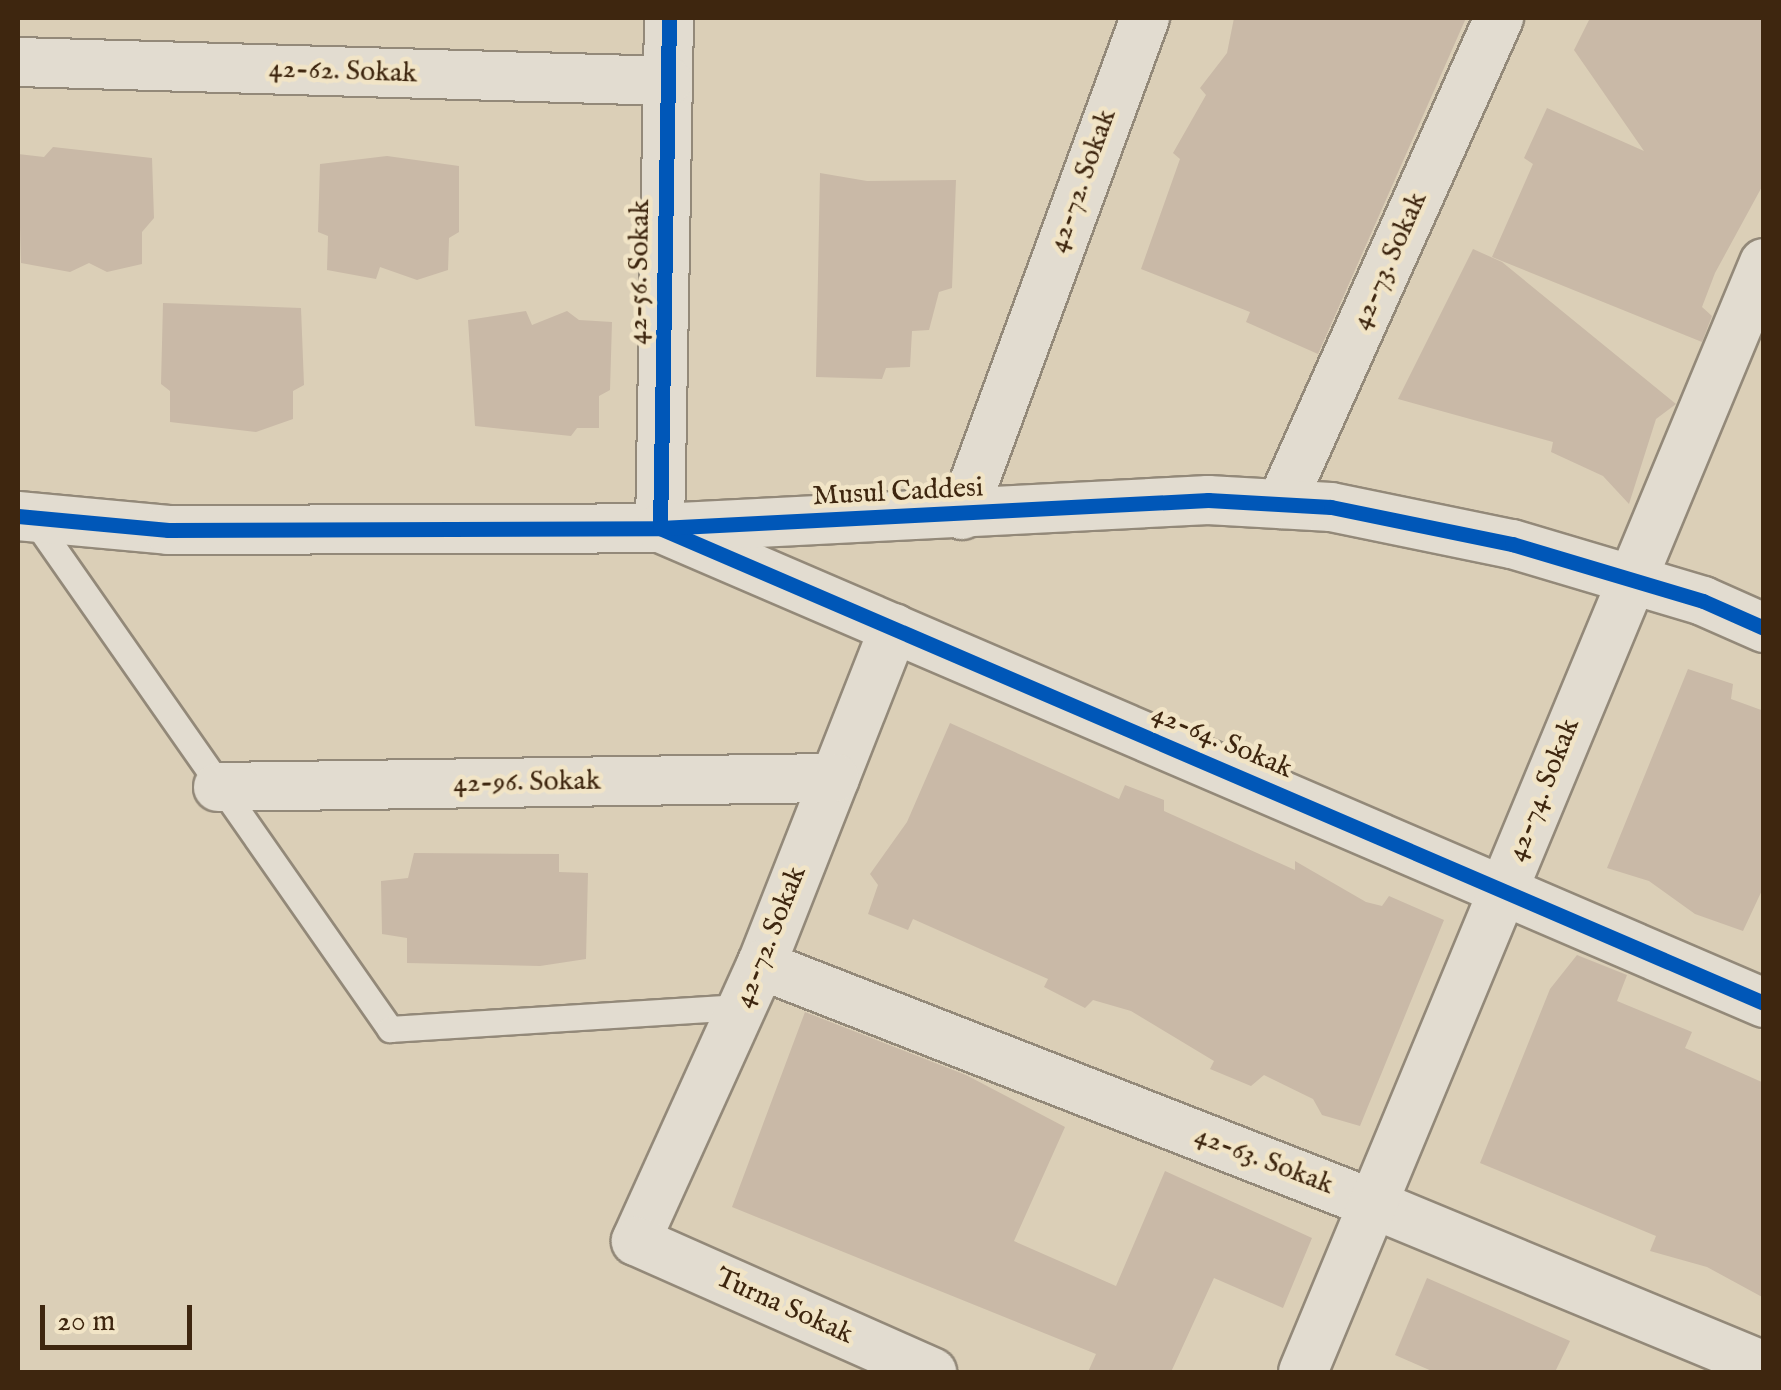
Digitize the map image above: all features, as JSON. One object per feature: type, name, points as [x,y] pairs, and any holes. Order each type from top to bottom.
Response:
[{"type":"street","name":"42-56. Sokak","points":[[660,528],[669,18]]},
{"type":"street","name":"42-72. Sokak","points":[[962,516],[1145,18]]},
{"type":"street","name":"42-73. Sokak","points":[[1282,504],[1499,18]]},
{"type":"street","name":"42-62. Sokak","points":[[18,62],[668,81]]},
{"type":"street","name":"42-74. Sokak","points":[[1302,1372],[1504,891],[1627,579],[1764,263]]},
{"type":"street","name":"Musul Caddesi","points":[[25,516],[168,530],[660,528],[962,516],[1208,500],[1331,507],[1512,544],[1627,579],[1764,628]]},
{"type":"street","name":"42-64. Sokak","points":[[660,528],[1764,1003]]},
{"type":"street","name":"42-72. Sokak","points":[[636,1241],[752,986],[894,628]]},
{"type":"street","name":"42-96. Sokak","points":[[218,786],[835,778]]},
{"type":"street","name":"42-63. Sokak","points":[[752,986],[1373,1204],[1764,1366]]},
{"type":"street","name":"Turna Sokak","points":[[636,1241],[932,1372]]},
{"type":"lane","points":[[25,516],[390,1029],[752,986]]},
{"type":"building","points":[[1234,18],[1466,18],[1318,354],[1246,322],[1250,312],[1141,269],[1180,159],[1173,153],[1206,95],[1200,88],[1227,53]]},
{"type":"building","points":[[1590,18],[1764,18],[1764,183],[1715,273],[1702,307],[1712,316],[1702,342],[1492,257],[1533,164],[1524,158],[1547,108],[1644,151],[1574,50]]},
{"type":"building","points":[[53,147],[152,158],[154,218],[142,232],[142,264],[107,272],[89,263],[70,272],[21,263],[18,154],[44,157]]},
{"type":"building","points":[[387,156],[459,166],[459,232],[449,238],[448,270],[417,280],[380,267],[376,279],[327,270],[328,236],[318,232],[320,164]]},
{"type":"building","points":[[820,173],[867,181],[956,180],[952,288],[939,292],[929,330],[912,331],[910,367],[886,368],[882,379],[816,377]]},
{"type":"building","points":[[1473,249],[1502,262],[1676,404],[1656,419],[1629,504],[1603,476],[1551,452],[1553,442],[1398,399]]},
{"type":"building","points":[[163,303],[301,308],[304,385],[293,391],[293,419],[256,432],[170,422],[170,391],[161,384]]},
{"type":"building","points":[[526,311],[532,325],[567,311],[579,320],[612,322],[610,390],[599,396],[599,428],[577,428],[571,436],[475,426],[468,320]]},
{"type":"building","points":[[1688,669],[1733,684],[1731,699],[1764,711],[1764,886],[1743,931],[1695,914],[1649,881],[1607,868]]},
{"type":"building","points":[[950,723],[1119,799],[1125,785],[1164,800],[1164,811],[1295,870],[1295,861],[1366,902],[1382,906],[1389,896],[1444,920],[1360,1126],[1322,1115],[1313,1099],[1264,1075],[1251,1086],[1210,1069],[1214,1061],[1131,1011],[1093,1000],[1085,1008],[1044,987],[1048,979],[913,919],[908,930],[868,914],[878,885],[870,874],[907,822]]},
{"type":"building","points":[[414,853],[559,854],[559,872],[588,873],[586,959],[540,966],[407,963],[407,938],[382,934],[381,881],[408,878]]},
{"type":"building","points":[[1577,955],[1627,975],[1617,1001],[1692,1032],[1685,1048],[1764,1083],[1764,1298],[1707,1267],[1650,1251],[1656,1236],[1480,1163],[1550,989]]},
{"type":"building","points":[[805,1012],[966,1075],[1065,1127],[1014,1241],[1116,1286],[1165,1171],[1312,1238],[1283,1308],[1214,1278],[1171,1372],[1088,1372],[1096,1354],[732,1207]]},
{"type":"building","points":[[1427,1278],[1570,1341],[1555,1372],[1434,1372],[1395,1355]]},
{"type":"cycle path","points":[[669,18],[660,528],[1764,1003]]},
{"type":"cycle path","points":[[18,516],[168,530],[660,528],[1208,500],[1331,507],[1512,544],[1703,601],[1764,628]]}]
